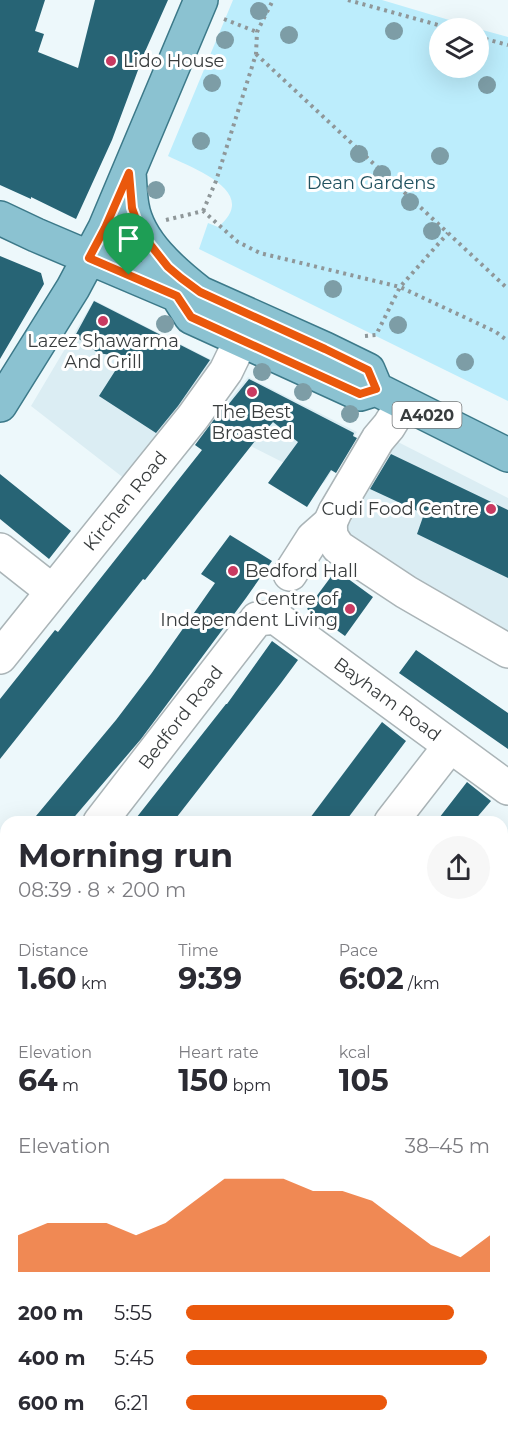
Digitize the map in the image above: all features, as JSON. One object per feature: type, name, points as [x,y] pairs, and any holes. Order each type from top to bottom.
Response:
[{"type":"main road","points":[[0,405],[73,288],[105,228],[129,173],[210,9]]},
{"type":"main road","points":[[129,173],[132,208],[141,233],[189,294]]},
{"type":"main road","name":"A4020","points":[[0,218],[89,258],[189,294],[325,349],[368,370],[390,396]]},
{"type":"main road","name":"A4020","points":[[189,294],[191,317],[360,394],[390,396],[508,455]]},
{"type":"street","name":"Kirchen Road","points":[[0,657],[52,591],[152,454],[193,417],[226,371],[241,340]]},
{"type":"street","points":[[290,574],[313,537],[330,523],[378,439],[389,426],[390,396]]},
{"type":"street","points":[[330,523],[331,536],[338,547],[406,592],[508,651]]},
{"type":"street","points":[[0,549],[52,591]]},
{"type":"street","name":"Bayham Road","points":[[264,617],[275,617],[508,788]]},
{"type":"street","name":"Bedford Road","points":[[105,816],[257,619],[264,617]]},
{"type":"street","points":[[397,816],[450,746]]},
{"type":"path","points":[[203,211],[216,181],[256,54],[257,32],[273,0]]},
{"type":"path","points":[[348,0],[429,22]]},
{"type":"path","points":[[210,9],[257,32]]},
{"type":"path","points":[[489,40],[508,45]]},
{"type":"path","points":[[256,54],[508,289]]},
{"type":"path","points":[[156,222],[203,211]]},
{"type":"path","points":[[203,211],[238,242],[260,253],[400,287],[496,332],[508,341]]},
{"type":"path","points":[[364,336],[376,335],[400,287],[448,233]]},
{"type":"shaded area","points":[[94,300],[212,360],[214,366],[125,479],[31,406]]},
{"type":"shaded area","points":[[248,377],[357,432],[324,483],[209,425]]},
{"type":"shaded area","points":[[396,441],[508,498],[508,648],[338,546]]},
{"type":"green space","name":"Dean Gardens","points":[[233,0],[382,0],[442,18],[429,18],[429,78],[489,78],[489,32],[508,37],[508,401],[199,249],[208,223],[218,227],[229,214],[232,203],[228,193],[219,183],[168,156]]},
{"type":"building","points":[[0,0],[45,0],[35,31],[44,34],[38,52],[78,68],[95,0],[168,0],[144,54],[112,140],[76,219],[0,185]]},
{"type":"building","points":[[0,256],[41,273],[44,284],[0,359]]},
{"type":"building","points":[[94,301],[210,360],[156,433],[99,396],[124,357],[98,353],[75,336]]},
{"type":"building","points":[[249,379],[354,433],[353,436],[357,438],[336,473],[331,470],[307,507],[268,483],[298,442],[273,422],[255,441],[145,580],[143,579],[0,759],[0,699],[55,630],[58,632],[202,450],[195,445],[227,402],[228,405]]},
{"type":"building","points":[[391,454],[508,510],[508,578],[417,534],[424,514],[370,489]]},
{"type":"building","points":[[0,474],[71,531],[49,559],[0,519]]},
{"type":"building","points":[[230,535],[272,561],[141,739],[75,816],[36,816],[116,720],[215,583],[201,574]]},
{"type":"building","points":[[336,570],[373,597],[345,636],[307,609]]},
{"type":"building","points":[[272,641],[298,660],[178,816],[138,816],[226,704]]},
{"type":"building","points":[[416,650],[508,713],[508,749],[399,673]]},
{"type":"building","points":[[382,722],[406,741],[350,816],[312,816]]},
{"type":"building","points":[[467,782],[491,801],[478,816],[441,816]]},
{"type":"place","name":"Lido House","points":[[111,61]]},
{"type":"place","name":"Lazez Shawarma And Grill","points":[[103,321]]},
{"type":"place","name":"The Best Broasted","points":[[252,392]]},
{"type":"place","name":"Cudi Food Centre","points":[[491,509]]},
{"type":"place","name":"Bedford Hall","points":[[233,571]]},
{"type":"place","name":"Centre of Independent Living","points":[[350,609]]},
{"type":"route","points":[[129,173],[132,208],[141,233],[168,267],[200,292],[368,370],[376,389],[360,394],[191,317],[177,296],[129,275],[89,258],[129,173]]}]
